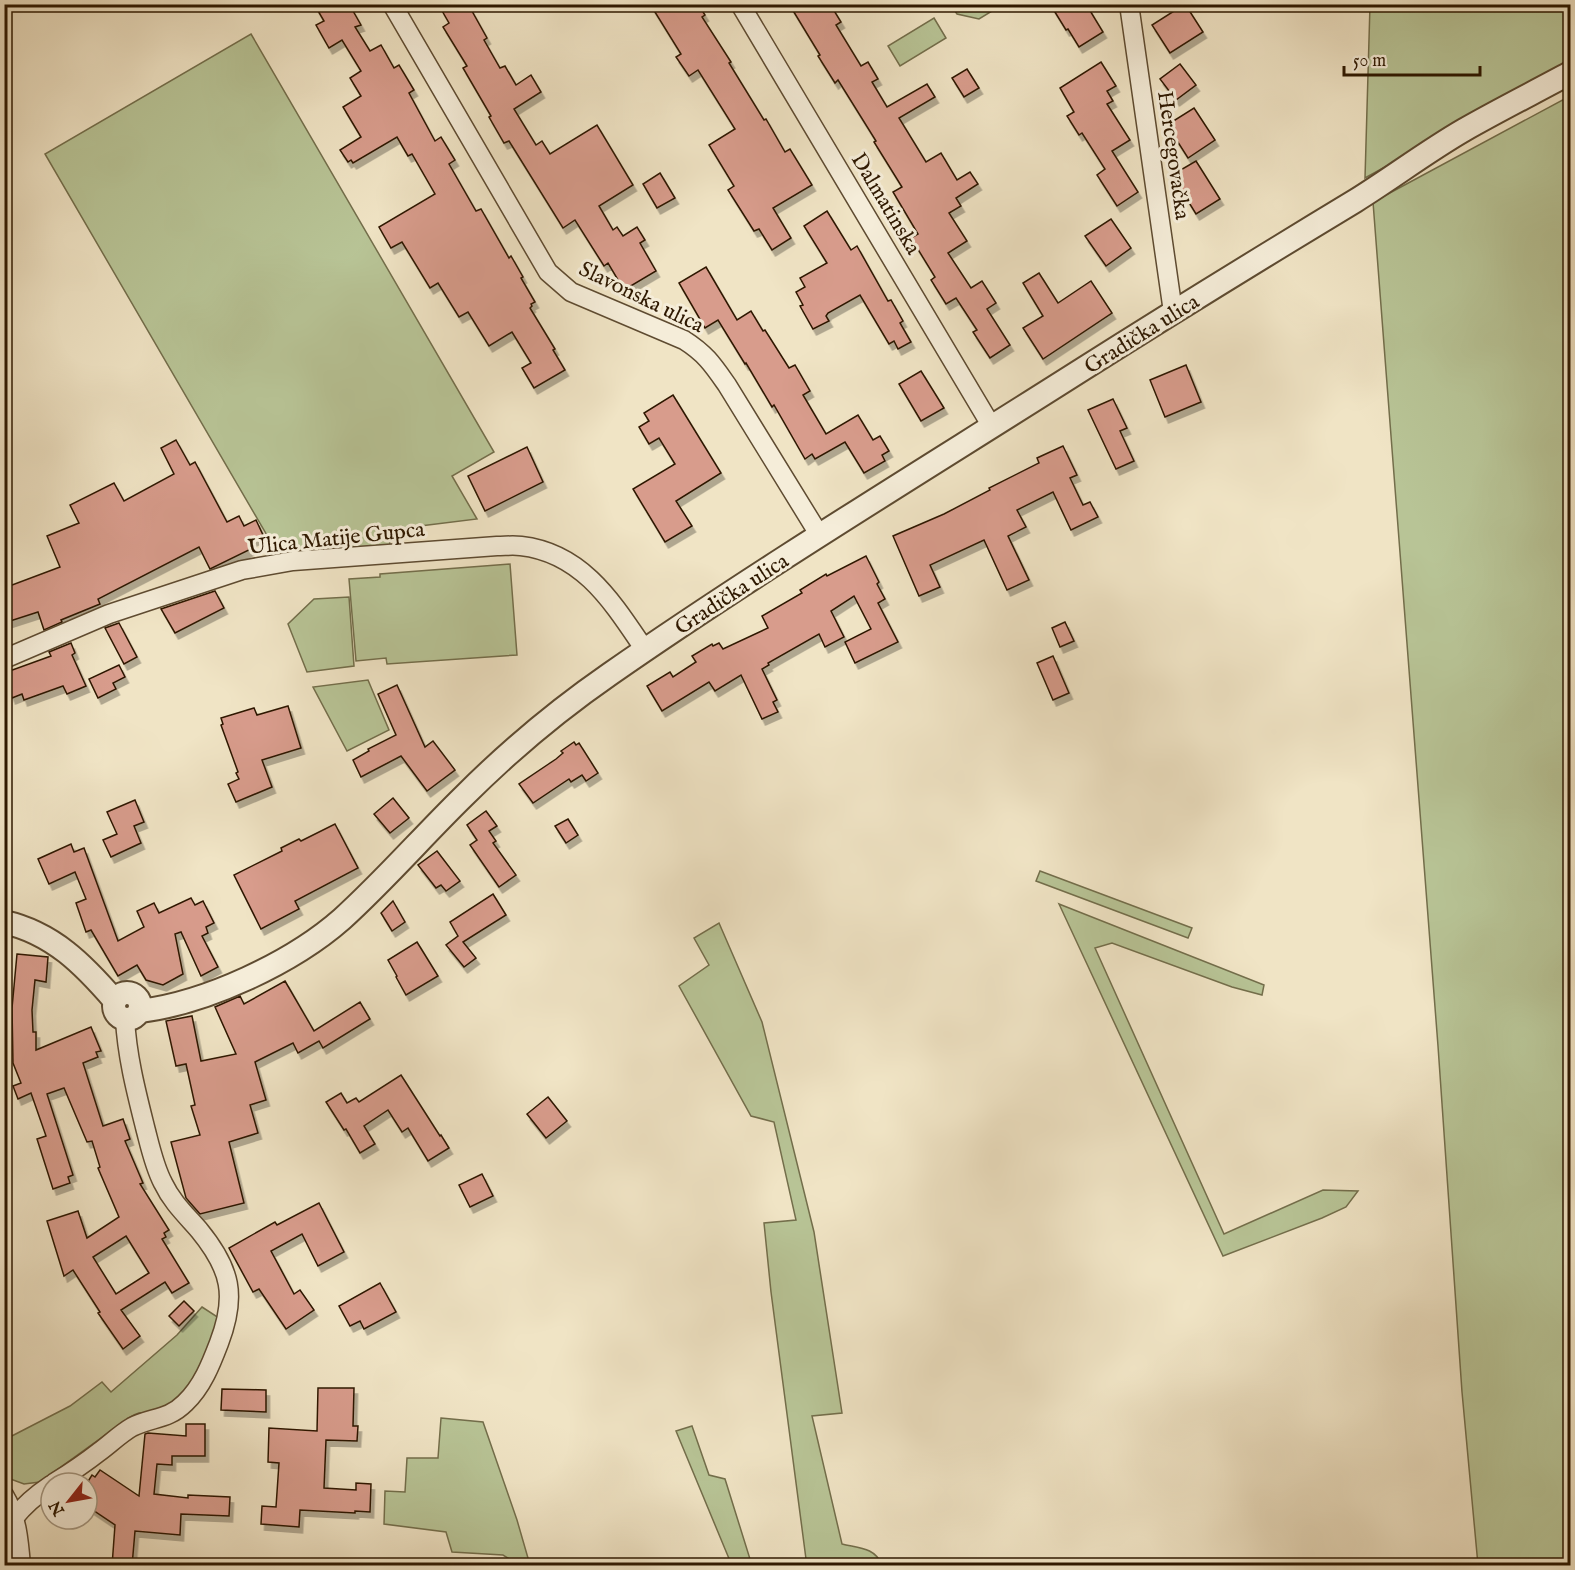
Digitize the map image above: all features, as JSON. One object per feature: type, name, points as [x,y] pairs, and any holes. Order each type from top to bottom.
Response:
[{"type":"street","name":"Slavonska ulica","points":[[392,4],[548,272],[571,292],[684,340],[700,350],[727,385],[820,536]]},
{"type":"street","name":"Dalmatinska","points":[[740,4],[992,427]]},
{"type":"street","name":"Hercegovačka","points":[[1129,4],[1173,312]]},
{"type":"street","name":"Gradička ulica","points":[[127,1010],[160,1009],[221,990],[305,947],[325,933],[366,896],[467,793],[535,732],[569,703],[645,650],[729,593],[1462,131],[1570,73]]},
{"type":"street","name":"Ulica Matije Gupca","points":[[4,659],[109,614],[242,570],[292,561],[497,546],[521,546],[543,551],[566,561],[600,587],[645,650]]},
{"type":"street","points":[[4,922],[43,937],[70,953],[127,1010],[128,1052],[132,1079],[152,1155],[163,1183],[177,1206],[217,1253],[227,1275],[230,1303],[228,1317],[209,1368],[192,1395],[175,1411],[130,1429],[73,1471]]},
{"type":"street","points":[[15,1518],[24,1505],[39,1493]]},
{"type":"street","points":[[4,1495],[15,1518],[21,1566]]},
{"type":"green space","points":[[951,5],[1002,5],[979,19],[957,14]]},
{"type":"green space","points":[[1370,5],[1570,5],[1570,65],[1365,178]]},
{"type":"green space","points":[[934,18],[946,38],[900,66],[888,46]]},
{"type":"green space","points":[[251,34],[494,452],[452,476],[477,519],[388,530],[390,545],[279,556],[45,154]]},
{"type":"green space","points":[[1570,96],[1570,1565],[1478,1565],[1462,1392],[1438,1046],[1373,202]]},
{"type":"green space","points":[[510,564],[517,655],[387,664],[386,658],[356,661],[349,579],[380,577],[380,574]]},
{"type":"green space","points":[[349,597],[354,666],[307,672],[288,624],[314,599]]},
{"type":"green space","points":[[368,680],[389,730],[347,751],[313,687]]},
{"type":"green space","points":[[1040,871],[1192,928],[1188,938],[1036,881]]},
{"type":"green space","points":[[1059,904],[1264,985],[1262,995],[1232,987],[1112,943],[1095,948],[1224,1234],[1323,1190],[1358,1191],[1346,1207],[1223,1256]]},
{"type":"green space","points":[[719,923],[762,1022],[814,1232],[842,1413],[812,1416],[842,1544],[870,1552],[879,1559],[882,1565],[825,1565],[806,1559],[764,1223],[796,1220],[774,1122],[751,1116],[679,986],[709,965],[694,938]]},
{"type":"green space","points":[[202,1307],[219,1318],[197,1374],[179,1397],[168,1406],[154,1412],[131,1416],[55,1471],[39,1471],[39,1482],[24,1484],[5,1477],[4,1440],[70,1406],[102,1382],[111,1392],[177,1335]]},
{"type":"green space","points":[[441,1418],[483,1422],[530,1565],[519,1565],[503,1555],[452,1552],[446,1532],[384,1524],[385,1491],[405,1492],[407,1458],[438,1458]]},
{"type":"green space","points":[[692,1426],[709,1475],[725,1479],[750,1559],[730,1561],[676,1431]]},
{"type":"building","points":[[314,4],[349,4],[361,25],[355,27],[370,51],[381,45],[394,68],[399,65],[414,90],[409,93],[435,141],[441,137],[455,160],[449,164],[476,211],[481,209],[509,258],[511,256],[523,277],[521,278],[535,302],[530,308],[565,370],[534,388],[522,368],[531,363],[512,332],[489,346],[468,312],[459,317],[438,283],[430,288],[402,242],[391,248],[379,227],[435,194],[412,154],[408,156],[397,137],[353,163],[351,160],[348,162],[340,150],[361,137],[343,107],[361,96],[350,78],[361,71],[342,40],[329,48],[316,25],[324,21]]},
{"type":"building","points":[[449,4],[468,4],[500,68],[505,66],[516,85],[531,75],[541,92],[514,109],[536,145],[542,141],[550,154],[597,125],[633,185],[599,206],[613,230],[617,227],[623,236],[637,227],[645,240],[640,243],[656,271],[624,290],[608,263],[604,266],[575,220],[563,228],[509,141],[504,143],[463,68],[467,66],[443,27],[449,23],[441,9]]},
{"type":"building","points":[[650,4],[698,4],[705,15],[702,17],[764,120],[766,119],[785,152],[790,149],[812,185],[773,208],[791,238],[772,250],[759,229],[754,231],[728,190],[734,186],[709,145],[735,129],[698,70],[689,76],[676,57],[681,54]]},
{"type":"building","points":[[789,4],[830,4],[841,22],[836,25],[861,66],[868,62],[878,79],[872,82],[887,107],[927,84],[935,97],[899,118],[926,162],[941,153],[957,180],[970,172],[978,184],[956,198],[961,206],[949,213],[967,241],[948,253],[971,288],[982,281],[996,303],[987,309],[1010,345],[990,358],[973,332],[977,330],[956,298],[946,304],[931,280],[935,277],[911,238],[918,234],[893,192],[902,187],[838,80],[835,83],[818,56],[820,55]]},
{"type":"building","points":[[1050,4],[1086,4],[1103,32],[1079,47]]},
{"type":"building","points":[[1185,4],[1203,32],[1170,53],[1152,25]]},
{"type":"building","points":[[1101,62],[1116,86],[1107,91],[1113,101],[1107,104],[1130,140],[1112,151],[1138,192],[1117,206],[1097,175],[1105,169],[1082,133],[1079,135],[1067,116],[1074,112],[1060,88]]},
{"type":"building","points":[[1180,64],[1196,85],[1176,100],[1160,79]]},
{"type":"building","points":[[967,69],[979,88],[964,97],[952,78]]},
{"type":"building","points":[[1194,108],[1215,140],[1188,158],[1167,125]]},
{"type":"building","points":[[1196,161],[1220,199],[1196,214],[1172,175]]},
{"type":"building","points":[[660,173],[675,198],[657,208],[643,184]]},
{"type":"building","points":[[827,211],[851,250],[857,246],[888,301],[891,300],[903,321],[900,323],[911,342],[898,349],[894,341],[889,344],[860,295],[828,313],[826,316],[829,321],[813,329],[800,306],[803,305],[796,292],[805,287],[800,278],[827,263],[804,226]]},
{"type":"building","points":[[1111,219],[1131,248],[1106,266],[1085,236]]},
{"type":"building","points":[[706,267],[737,320],[751,311],[789,368],[795,365],[810,391],[803,395],[826,434],[858,415],[873,440],[880,436],[889,451],[882,455],[885,461],[864,473],[845,442],[815,459],[812,454],[805,459],[774,405],[772,407],[718,320],[705,328],[679,283]]},
{"type":"building","points":[[1039,273],[1058,303],[1091,281],[1112,313],[1043,359],[1023,328],[1043,316],[1023,283]]},
{"type":"building","points":[[1186,365],[1201,402],[1165,417],[1150,380]]},
{"type":"building","points":[[921,371],[944,408],[921,421],[899,384]]},
{"type":"building","points":[[673,395],[721,473],[676,501],[692,526],[665,542],[633,489],[675,464],[659,438],[649,444],[639,427],[649,421],[644,413]]},
{"type":"building","points":[[1113,399],[1127,428],[1120,431],[1134,461],[1116,469],[1088,410]]},
{"type":"building","points":[[176,440],[190,465],[195,462],[227,522],[239,516],[244,526],[256,520],[263,535],[251,541],[255,547],[210,569],[199,547],[98,599],[100,604],[61,620],[62,622],[44,630],[38,612],[4,623],[4,588],[60,567],[47,536],[79,523],[70,505],[114,483],[124,501],[174,474],[161,448]]},
{"type":"building","points":[[1063,446],[1077,475],[1070,478],[1083,505],[1090,502],[1098,517],[1071,530],[1053,492],[1017,510],[1026,527],[1008,536],[1029,580],[1007,590],[984,540],[930,565],[940,587],[919,596],[893,536],[944,514],[990,490],[989,488],[1039,463],[1037,458]]},
{"type":"building","points":[[527,447],[543,482],[485,511],[468,476]]},
{"type":"building","points":[[866,556],[885,599],[878,603],[898,642],[855,663],[845,642],[871,629],[854,596],[831,611],[844,637],[825,647],[819,634],[768,663],[769,665],[762,669],[777,700],[773,702],[778,712],[762,719],[741,675],[715,691],[709,682],[662,711],[647,686],[670,672],[673,677],[696,662],[692,656],[712,644],[713,646],[719,643],[723,649],[768,628],[762,616],[802,593],[800,590],[826,574],[827,576]]},
{"type":"building","points":[[215,591],[224,608],[175,633],[161,609]]},
{"type":"building","points":[[1065,622],[1074,641],[1060,647],[1052,628]]},
{"type":"building","points":[[119,623],[137,657],[124,664],[105,628]]},
{"type":"building","points":[[71,643],[75,653],[72,655],[86,686],[67,694],[63,686],[24,700],[22,694],[12,698],[4,673],[51,656],[49,652]]},
{"type":"building","points":[[1053,656],[1069,693],[1053,700],[1037,663]]},
{"type":"building","points":[[119,665],[125,677],[113,683],[116,689],[98,698],[89,679]]},
{"type":"building","points":[[397,685],[425,747],[433,741],[455,770],[427,791],[401,756],[361,777],[353,760],[369,751],[368,749],[396,735],[378,694]]},
{"type":"building","points":[[288,706],[301,748],[262,760],[272,787],[236,802],[228,784],[239,779],[236,773],[238,772],[221,725],[223,724],[221,718],[254,708],[257,715]]},
{"type":"building","points":[[574,742],[576,745],[579,743],[598,773],[586,781],[582,775],[571,782],[569,779],[533,803],[519,784],[556,759],[563,753],[561,751]]},
{"type":"building","points":[[393,798],[409,818],[390,833],[374,814]]},
{"type":"building","points":[[135,800],[144,822],[134,826],[141,843],[111,857],[103,840],[117,834],[107,812]]},
{"type":"building","points":[[486,811],[497,826],[489,831],[496,841],[493,843],[516,875],[499,887],[470,845],[477,840],[467,825]]},
{"type":"building","points":[[568,819],[578,835],[566,843],[555,826]]},
{"type":"building","points":[[335,824],[358,868],[295,901],[299,909],[261,929],[234,875],[282,851],[281,848]]},
{"type":"building","points":[[71,844],[74,852],[84,848],[118,941],[144,927],[137,911],[154,903],[159,913],[191,898],[195,905],[203,901],[214,923],[206,927],[208,933],[202,936],[218,967],[201,976],[181,932],[175,934],[183,974],[163,985],[146,980],[137,965],[118,976],[91,930],[86,932],[76,903],[86,899],[75,872],[49,884],[38,859]]},
{"type":"building","points":[[437,851],[460,881],[446,891],[441,885],[436,888],[418,865]]},
{"type":"building","points":[[493,894],[506,915],[463,942],[476,958],[464,967],[446,945],[458,936],[450,922]]},
{"type":"building","points":[[393,901],[405,922],[392,931],[381,913]]},
{"type":"building","points":[[417,942],[438,976],[406,995],[388,960]]},
{"type":"building","points":[[17,954],[48,957],[46,982],[35,980],[32,1010],[36,1050],[91,1027],[101,1051],[96,1052],[98,1057],[83,1063],[103,1126],[123,1119],[130,1139],[125,1141],[143,1183],[140,1184],[169,1230],[164,1233],[166,1237],[162,1239],[189,1283],[172,1293],[165,1282],[121,1310],[140,1336],[123,1349],[98,1313],[100,1312],[73,1270],[64,1276],[47,1221],[78,1211],[87,1238],[119,1217],[98,1168],[100,1167],[92,1141],[87,1142],[64,1088],[47,1094],[73,1175],[68,1177],[70,1183],[53,1189],[37,1139],[46,1136],[31,1093],[18,1099],[13,1086],[21,1083],[13,1063],[12,1008]],"holes":[[[126,1236],[149,1273],[116,1294],[93,1257]]]},
{"type":"building","points":[[285,981],[314,1031],[360,1002],[370,1019],[323,1048],[319,1041],[298,1053],[293,1043],[255,1062],[266,1100],[250,1105],[258,1133],[229,1142],[244,1203],[200,1214],[186,1198],[171,1142],[200,1135],[191,1106],[195,1105],[186,1064],[176,1066],[166,1021],[192,1016],[201,1061],[236,1054],[215,1007],[240,996],[244,1004]]},
{"type":"building","points":[[401,1075],[449,1148],[428,1161],[408,1128],[402,1132],[388,1110],[364,1126],[375,1144],[360,1153],[326,1102],[341,1093],[347,1103],[356,1098],[359,1102]]},
{"type":"building","points":[[548,1097],[567,1121],[546,1138],[527,1114]]},
{"type":"building","points":[[482,1174],[493,1196],[470,1207],[459,1185]]},
{"type":"building","points":[[319,1203],[344,1252],[318,1266],[302,1234],[271,1251],[294,1294],[300,1290],[314,1310],[286,1329],[259,1289],[253,1292],[229,1248],[275,1222],[277,1225]]},
{"type":"building","points":[[380,1283],[396,1312],[364,1329],[360,1321],[350,1326],[339,1306]]},
{"type":"building","points":[[184,1301],[194,1311],[179,1326],[169,1316]]},
{"type":"building","points":[[318,1388],[354,1388],[353,1426],[358,1426],[357,1441],[326,1440],[324,1488],[356,1490],[356,1483],[371,1484],[370,1512],[300,1510],[299,1527],[261,1524],[262,1506],[276,1507],[279,1463],[268,1462],[269,1428],[317,1431]]},
{"type":"building","points":[[222,1389],[266,1390],[266,1412],[221,1410]]},
{"type":"building","points":[[186,1424],[205,1424],[205,1456],[172,1456],[172,1465],[157,1464],[154,1494],[188,1498],[188,1495],[230,1497],[229,1516],[181,1514],[180,1535],[135,1531],[132,1566],[112,1566],[115,1525],[99,1514],[99,1471],[139,1496],[145,1434],[186,1436]]}]
